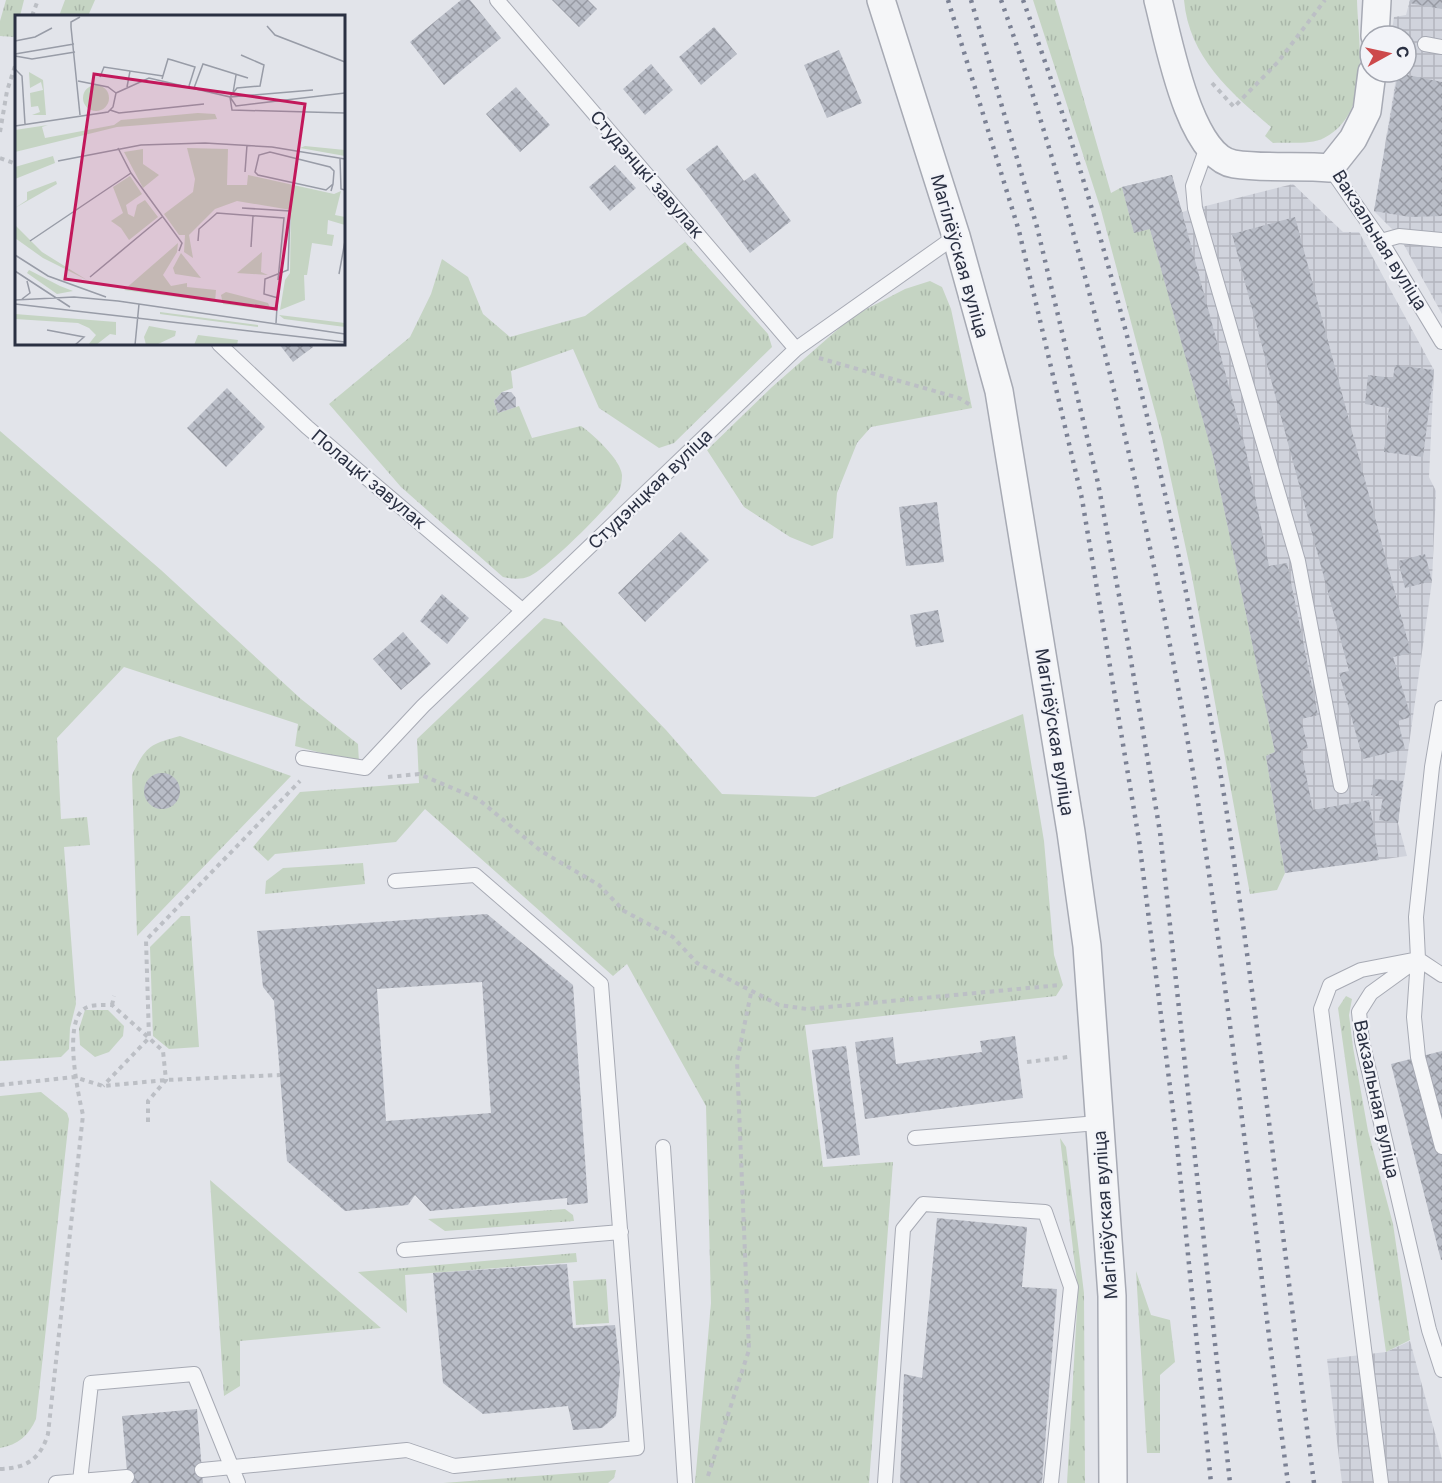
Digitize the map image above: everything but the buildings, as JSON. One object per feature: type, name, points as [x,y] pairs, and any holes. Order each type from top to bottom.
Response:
[{"type":"street","name":"Магілёўская вуліца","points":[[881,0],[956,236],[999,391],[1069,820],[1087,946],[1112,1296],[1113,1483]]},
{"type":"street","points":[[1158,0],[1175,66],[1197,131],[1207,147],[1232,164],[1330,168]]},
{"type":"street","points":[[1376,24],[1377,0]]},
{"type":"street","name":"Вакзальная вуліца","points":[[1330,168],[1353,139],[1367,111],[1370,84]]},
{"type":"lane","name":"Студэнцкі завулак","points":[[497,0],[796,349]]},
{"type":"lane","points":[[1425,44],[1442,47]]},
{"type":"lane","points":[[1207,147],[1194,186],[1195,208],[1298,561],[1341,786]]},
{"type":"lane","name":"Вакзальная вуліца","points":[[1330,168],[1381,241],[1442,342]]},
{"type":"lane","name":"Студэнцкая вуліца","points":[[303,758],[366,768],[423,706],[796,349],[956,236]]},
{"type":"lane","points":[[1381,241],[1399,236],[1442,240]]},
{"type":"lane","name":"Полацкі завулак","points":[[220,345],[307,427],[522,610]]},
{"type":"lane","points":[[1442,708],[1432,767],[1416,916],[1418,959],[1414,1017],[1418,1057],[1442,1147]]},
{"type":"lane","points":[[201,1470],[407,1450],[454,1466],[637,1448],[601,984],[475,875],[395,880]]},
{"type":"lane","points":[[1381,1483],[1321,1009],[1330,985],[1360,970],[1418,959],[1442,975]]},
{"type":"lane","name":"Вакзальная вуліца","points":[[1418,959],[1371,993],[1359,1012],[1362,1041],[1426,1318],[1442,1370]]},
{"type":"lane","points":[[915,1138],[1098,1123]]},
{"type":"lane","points":[[663,1147],[684,1483]]},
{"type":"lane","points":[[885,1483],[903,1229],[923,1204],[1045,1212],[1071,1287],[1051,1483]]},
{"type":"lane","points":[[404,1250],[621,1232]]},
{"type":"lane","points":[[80,1481],[91,1383],[194,1374],[238,1483]]},
{"type":"lane","points":[[56,1483],[127,1477]]},
{"type":"path","points":[[32,15],[38,0]]},
{"type":"path","points":[[1216,89],[1234,107],[1242,102],[1278,62],[1325,0]]},
{"type":"path","points":[[0,132],[7,91],[15,66]]},
{"type":"path","points":[[0,158],[15,164]]},
{"type":"path","points":[[796,349],[823,360],[959,399],[979,411]]},
{"type":"path","points":[[384,777],[418,774],[478,799],[541,851],[599,885],[624,910],[673,937],[698,963],[751,993],[779,1005],[807,1010],[1063,985]]},
{"type":"path","points":[[103,1086],[149,1038],[146,940],[301,781],[307,782]]},
{"type":"path","points":[[706,1483],[749,1350],[737,1061],[751,993]]},
{"type":"path","points":[[112,1005],[114,996]]},
{"type":"path","points":[[0,1469],[19,1468],[33,1461],[44,1445],[48,1434],[83,1115],[75,1077],[74,1030],[85,1007],[112,1005],[163,1051],[166,1080],[148,1101],[148,1122]]},
{"type":"path","points":[[1027,1062],[1078,1056]]},
{"type":"path","points":[[0,1085],[75,1077],[103,1086],[166,1080],[280,1075]]},
{"type":"shaded area","points":[[1410,0],[1442,0],[1442,314],[1399,236],[1374,211],[1395,84],[1418,84],[1418,24],[1393,24],[1394,17],[1406,15]]},
{"type":"shaded area","points":[[1172,175],[1182,212],[1293,184],[1343,232],[1359,232],[1434,370],[1429,477],[1436,491],[1432,581],[1398,823],[1407,856],[1285,873],[1266,756],[1275,752],[1150,230],[1134,233],[1122,187]]},
{"type":"shaded area","points":[[1410,1341],[1442,1459],[1442,1483],[1342,1483],[1327,1359],[1386,1352]]},
{"type":"green space","points":[[6,0],[24,0],[20,15],[15,15],[15,37],[0,36],[0,21]]},
{"type":"green space","points":[[65,0],[95,0],[88,15],[59,15]]},
{"type":"green space","points":[[1033,0],[1055,0],[1111,193],[1122,187],[1134,232],[1150,229],[1213,456],[1275,752],[1266,756],[1285,873],[1277,890],[1250,894],[1192,577],[1162,438],[1101,210]]},
{"type":"green space","points":[[1184,0],[1357,0],[1358,82],[1350,112],[1340,126],[1324,138],[1306,142],[1273,143],[1265,136],[1271,127],[1214,72],[1194,39],[1187,20]]},
{"type":"green space","points":[[685,242],[768,334],[772,347],[674,443],[659,448],[599,408],[573,349],[511,371],[513,388],[502,392],[494,401],[498,413],[519,406],[532,438],[581,426],[612,455],[622,475],[619,491],[611,501],[563,551],[530,576],[516,579],[503,577],[401,487],[329,404],[410,337],[431,294],[442,259],[468,277],[483,314],[510,337],[585,316]]},
{"type":"green space","points":[[930,281],[942,287],[951,309],[972,408],[871,427],[857,443],[837,493],[833,538],[812,546],[790,537],[744,507],[707,450],[772,387],[853,316],[905,289]]},
{"type":"green space","points":[[0,431],[161,570],[301,699],[358,744],[359,763],[295,746],[298,724],[124,667],[57,738],[61,819],[87,817],[90,845],[64,847],[76,1004],[70,1028],[69,1049],[61,1057],[0,1061]]},
{"type":"green space","points":[[544,618],[561,622],[666,730],[722,794],[815,797],[1023,714],[1044,841],[1054,955],[1063,985],[1056,996],[805,1025],[823,1167],[893,1162],[869,1483],[695,1483],[711,1303],[706,1106],[627,964],[613,976],[425,809],[396,842],[275,854],[268,861],[253,847],[300,792],[419,783],[417,739]]},
{"type":"green space","points":[[180,736],[291,776],[137,936],[132,775],[145,752],[155,744]]},
{"type":"green space","points":[[363,863],[365,884],[265,894],[266,881],[283,868]]},
{"type":"green space","points":[[181,916],[190,916],[199,1047],[169,1049],[153,1036],[150,947]]},
{"type":"green space","points":[[1346,996],[1352,999],[1349,1015],[1353,1047],[1368,1131],[1393,1224],[1410,1340],[1386,1352],[1338,1008]]},
{"type":"green space","points":[[85,1010],[108,1010],[124,1026],[123,1036],[109,1052],[95,1057],[80,1045],[79,1029]]},
{"type":"green space","points":[[41,1092],[67,1113],[69,1119],[36,1419],[22,1438],[0,1448],[0,1096]]},
{"type":"green space","points":[[1060,1138],[1066,1147],[1084,1293],[1085,1483],[1067,1483],[1078,1292]]},
{"type":"green space","points":[[210,1180],[381,1328],[240,1341],[240,1386],[224,1396]]},
{"type":"green space","points":[[565,1209],[573,1215],[574,1221],[445,1231],[428,1219]]},
{"type":"green space","points":[[576,1253],[577,1262],[405,1275],[407,1313],[358,1272]]},
{"type":"green space","points":[[1136,1271],[1151,1315],[1170,1320],[1175,1362],[1160,1375],[1160,1453],[1147,1453]]},
{"type":"green space","points":[[606,1279],[609,1323],[576,1325],[573,1281]]},
{"type":"green space","points":[[616,1470],[614,1478],[608,1483],[443,1483]]},
{"type":"railway","points":[[948,0],[1019,231],[1082,499],[1139,840],[1176,1135],[1211,1483]]},
{"type":"railway","points":[[971,0],[1037,227],[1098,483],[1129,649],[1160,832],[1230,1483]]},
{"type":"railway","points":[[1001,0],[1044,130],[1093,306],[1133,470],[1171,652],[1215,915],[1288,1483]]},
{"type":"railway","points":[[1023,0],[1072,144],[1115,290],[1152,438],[1185,587],[1220,772],[1242,915],[1314,1483]]}]
